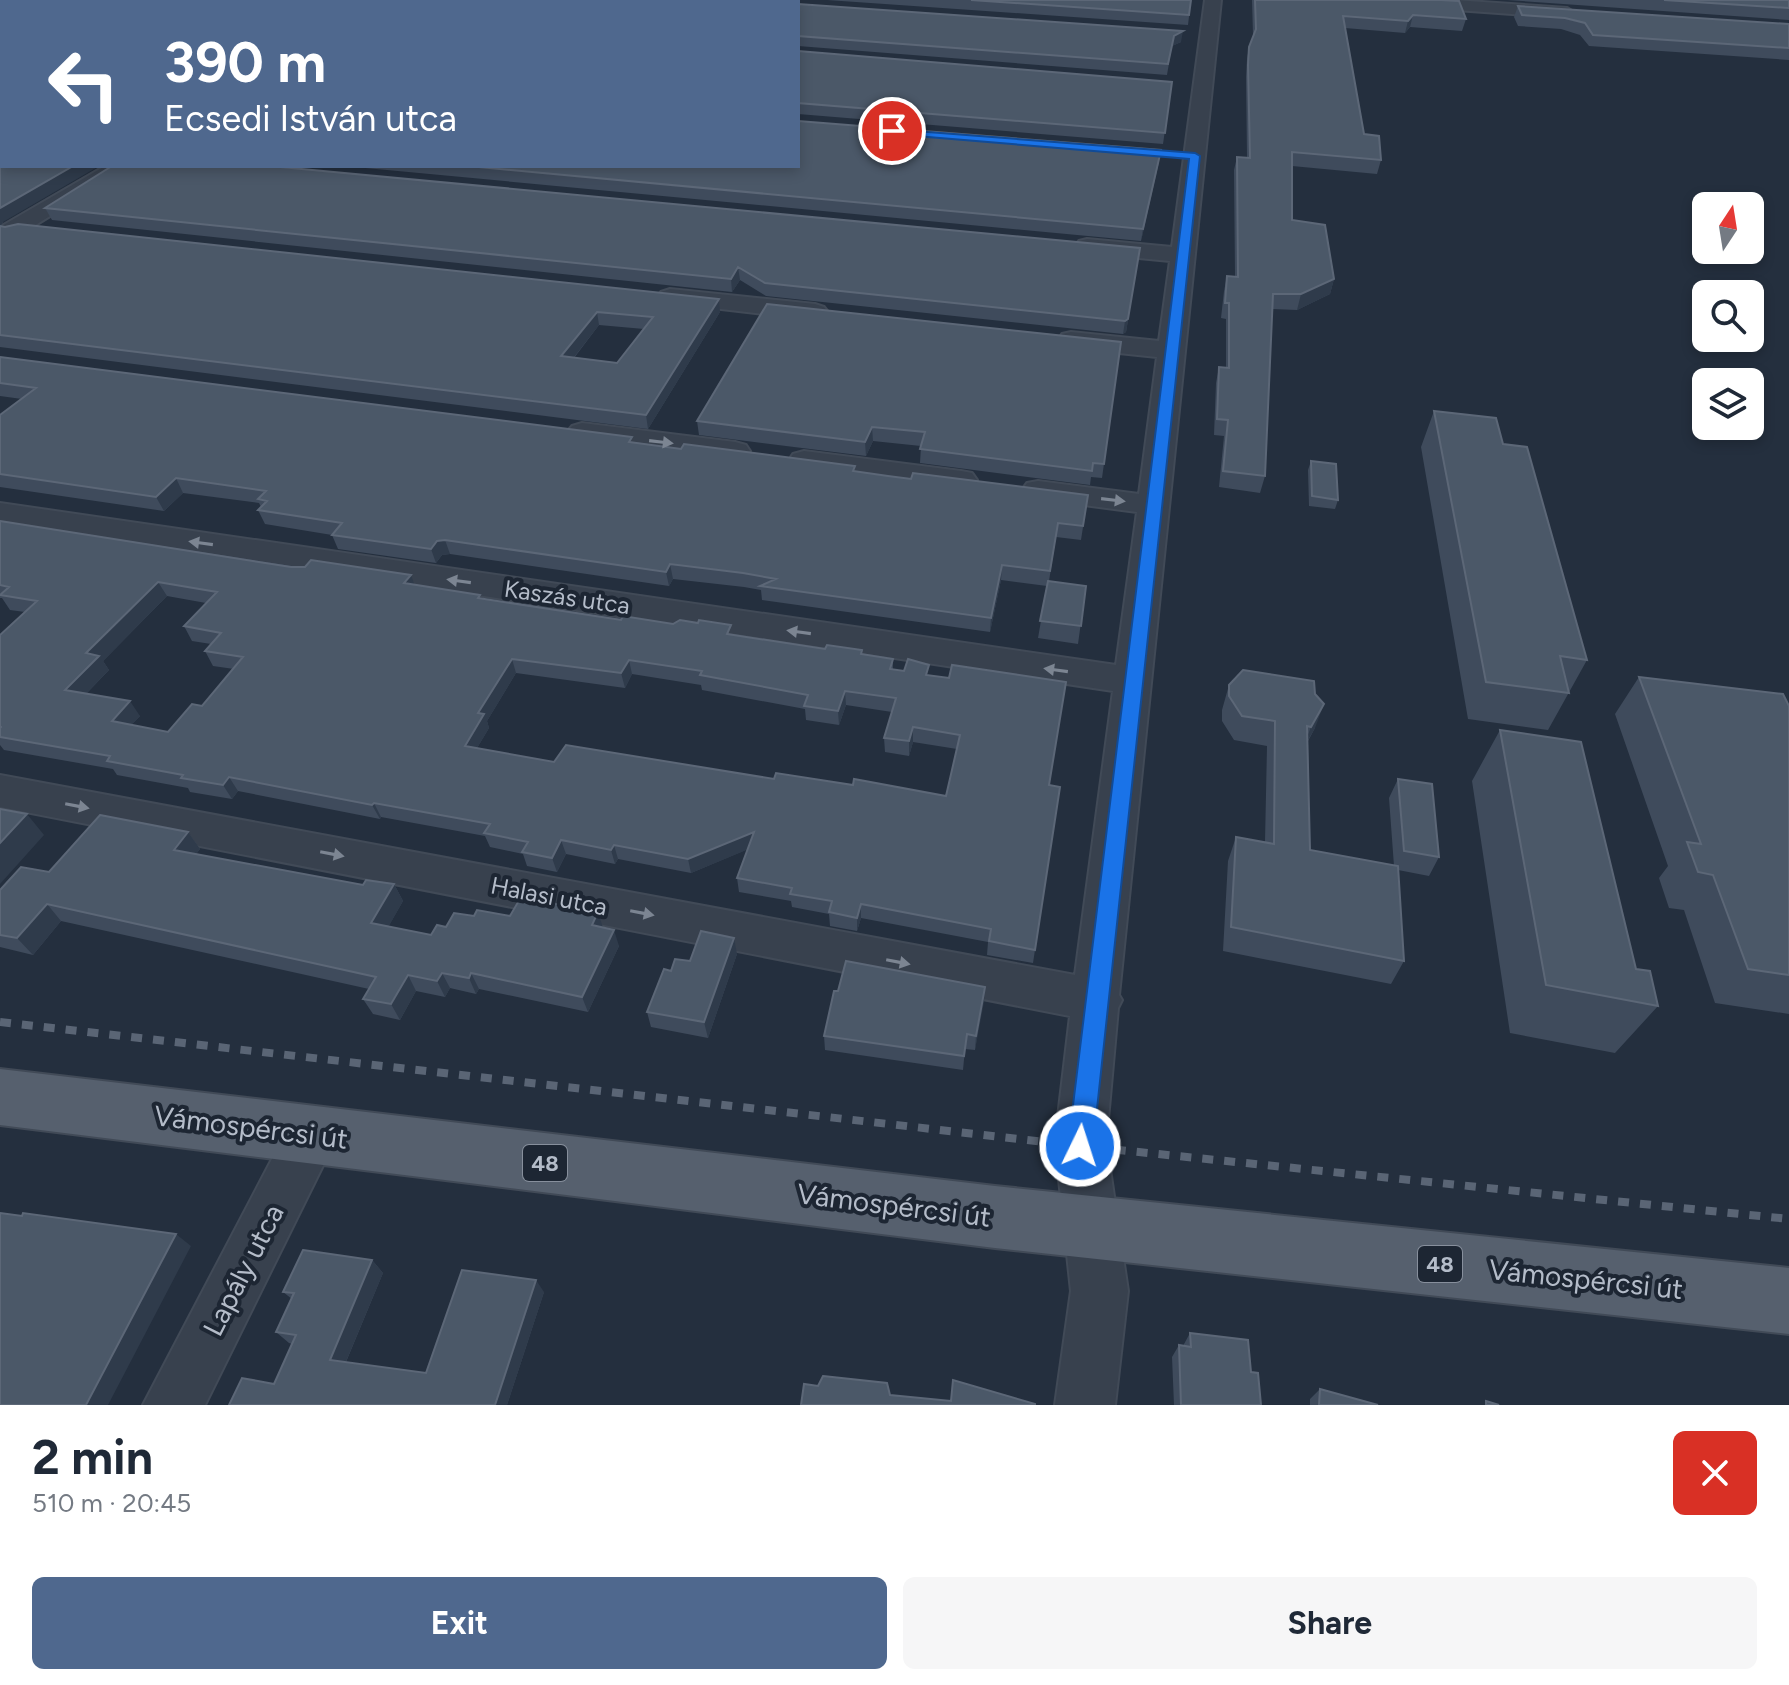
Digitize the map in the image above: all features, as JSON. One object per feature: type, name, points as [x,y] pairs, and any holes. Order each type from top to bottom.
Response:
[{"type":"main road","name":"Vámospércsi út","points":[[0,1097],[1090,1227],[1789,1301]]},
{"type":"street","points":[[1085,1405],[1100,1296],[1080,1133],[1183,255],[1185,155],[1202,34],[1213,0]]},
{"type":"street","points":[[1398,0],[1586,15]]},
{"type":"street","points":[[10,232],[117,168]]},
{"type":"street","points":[[10,232],[67,231]]},
{"type":"street","points":[[1058,244],[1183,255]]},
{"type":"street","points":[[651,295],[839,315]]},
{"type":"street","points":[[1043,337],[1172,350]]},
{"type":"street","points":[[550,428],[1153,505]]},
{"type":"street","name":"Kaszás utca","points":[[0,513],[1133,681]]},
{"type":"street","name":"Halasi utca","points":[[0,791],[1098,1000]]},
{"type":"street","name":"Lapály utca","points":[[173,1405],[312,1135]]},
{"type":"building","points":[[971,0],[1191,0],[1189,15]]},
{"type":"building","points":[[1255,0],[1459,1],[1466,19],[1413,15],[1408,21],[1343,16],[1364,134],[1379,136],[1381,160],[1292,152],[1292,220],[1325,225],[1334,279],[1301,294],[1273,294],[1265,476],[1223,471],[1228,420],[1217,419],[1219,367],[1229,368],[1229,303],[1225,303],[1227,276],[1238,277],[1237,157],[1250,158],[1248,65],[1249,47],[1256,29]]},
{"type":"building","points":[[1664,0],[1789,0],[1789,8]]},
{"type":"building","points":[[800,4],[1183,31],[1174,36],[1168,64],[800,36]]},
{"type":"building","points":[[1518,6],[1789,24],[1789,48],[1593,35],[1585,23],[1565,18],[1522,15]]},
{"type":"building","points":[[800,51],[1172,82],[1165,133],[800,103]]},
{"type":"building","points":[[800,121],[1161,150],[1143,229],[489,168],[800,168]]},
{"type":"building","points":[[0,168],[70,168],[0,208]]},
{"type":"building","points":[[109,168],[291,168],[1140,248],[1128,319],[1125,321],[765,283],[738,267],[731,279],[45,208]]},
{"type":"building","points":[[18,224],[719,299],[646,415],[0,335],[0,226]],"holes":[[[597,312],[653,317],[617,363],[561,356]]]},
{"type":"building","points":[[767,304],[1121,342],[1104,464],[1093,463],[1092,471],[920,449],[925,432],[872,427],[865,442],[697,421]]},
{"type":"building","points":[[0,357],[632,437],[629,442],[681,449],[684,444],[855,466],[853,471],[911,479],[913,473],[1088,495],[1083,526],[1058,523],[1050,571],[1002,565],[991,618],[760,586],[776,579],[670,564],[666,572],[445,540],[437,541],[431,549],[332,535],[342,523],[258,510],[267,501],[258,499],[266,491],[176,478],[156,497],[0,474],[0,415],[36,388],[0,383]]},
{"type":"building","points":[[1434,411],[1496,418],[1503,444],[1527,447],[1587,660],[1560,656],[1569,693],[1486,682]]},
{"type":"building","points":[[1311,461],[1336,464],[1338,500],[1312,496]]},
{"type":"building","points":[[0,521],[291,567],[305,567],[311,560],[411,575],[404,583],[621,620],[623,616],[673,624],[680,620],[698,623],[699,620],[731,625],[727,634],[825,649],[827,645],[862,650],[861,654],[893,659],[890,669],[904,671],[908,659],[929,665],[926,675],[949,678],[952,665],[1066,682],[1049,785],[1060,787],[1035,950],[989,941],[991,929],[861,904],[857,918],[829,912],[832,901],[790,894],[792,888],[737,878],[754,832],[688,859],[614,845],[611,850],[561,840],[552,858],[522,852],[528,842],[484,833],[490,824],[229,777],[223,785],[181,778],[183,775],[107,761],[110,756],[0,737],[0,635],[37,601],[0,595],[9,587],[0,585]],"holes":[[[158,582],[217,592],[184,626],[221,633],[205,651],[243,657],[202,706],[192,704],[168,732],[112,721],[130,701],[65,690],[99,656],[86,653]],[[512,659],[621,673],[629,660],[702,671],[700,675],[808,695],[804,706],[838,711],[845,691],[896,698],[884,738],[909,741],[913,727],[960,735],[946,796],[854,779],[853,785],[776,773],[774,779],[566,745],[554,762],[465,746],[484,714],[478,713]]]},
{"type":"building","points":[[1048,581],[1086,586],[1081,626],[1040,621]]},
{"type":"building","points":[[1243,670],[1314,681],[1315,694],[1324,704],[1311,727],[1307,726],[1310,850],[1398,866],[1404,961],[1231,927],[1236,837],[1274,844],[1275,721],[1242,716],[1229,696],[1229,685]]},
{"type":"building","points":[[1639,677],[1783,694],[1789,706],[1789,975],[1748,969],[1713,875],[1698,872],[1687,842],[1701,844]]},
{"type":"building","points":[[1500,730],[1581,742],[1636,969],[1650,971],[1658,1006],[1546,985]]},
{"type":"building","points":[[1398,779],[1432,784],[1439,857],[1404,851]]},
{"type":"building","points":[[0,809],[27,814],[0,843]]},
{"type":"building","points":[[100,815],[188,832],[174,850],[363,885],[366,880],[394,884],[371,923],[431,935],[437,925],[446,927],[454,913],[474,916],[477,910],[510,916],[521,897],[598,912],[592,925],[614,930],[582,997],[471,973],[469,978],[442,973],[437,981],[408,975],[391,1004],[363,999],[376,977],[47,904],[17,938],[0,935],[0,890],[21,867],[49,872]]},
{"type":"building","points":[[701,931],[734,938],[704,1022],[647,1012],[664,969],[671,971],[675,959],[690,961]]},
{"type":"building","points":[[846,961],[985,987],[976,1036],[967,1034],[964,1056],[824,1036],[834,991],[838,991]]},
{"type":"building","points":[[0,1213],[22,1216],[23,1213],[176,1234],[86,1405],[0,1405]]},
{"type":"building","points":[[303,1250],[372,1260],[330,1360],[426,1373],[462,1270],[536,1280],[495,1405],[229,1405],[242,1378],[274,1384],[296,1335],[276,1332],[294,1293],[283,1292]]},
{"type":"building","points":[[1190,1333],[1248,1340],[1251,1372],[1258,1373],[1261,1405],[1181,1405],[1179,1345],[1191,1347]]},
{"type":"building","points":[[823,1376],[887,1383],[890,1395],[951,1401],[953,1380],[1035,1405],[801,1405],[804,1384],[818,1386]]},
{"type":"building","points":[[1320,1389],[1378,1405],[1319,1405]]},
{"type":"railway","points":[[0,1022],[1080,1146],[1789,1219]]},
{"type":"route","points":[[892,131],[1195,156],[1080,1146]]}]
